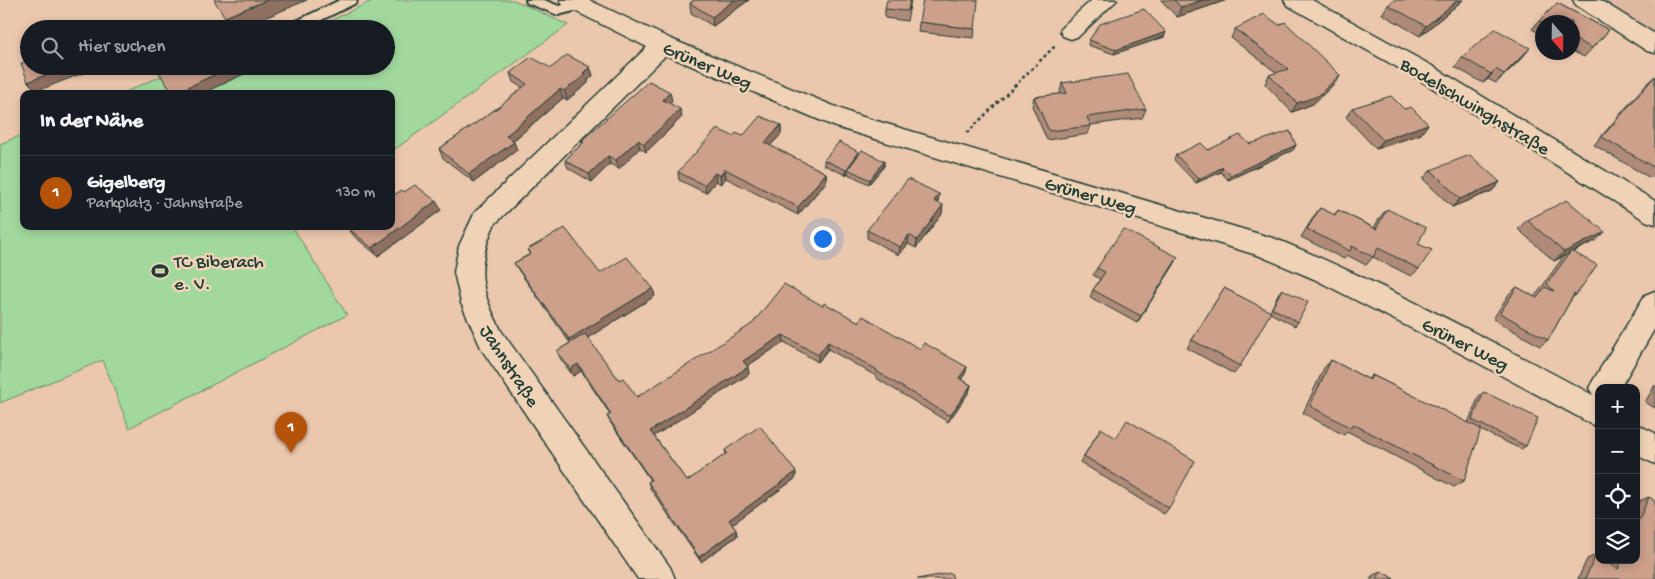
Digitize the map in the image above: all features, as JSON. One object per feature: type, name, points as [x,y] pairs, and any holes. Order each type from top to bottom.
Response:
[{"type":"street","points":[[1070,31],[1106,0]]},
{"type":"street","name":"Bodelschwinghstraße","points":[[1295,0],[1426,73],[1655,214]]},
{"type":"street","points":[[1584,0],[1655,45]]},
{"type":"street","name":"Grüner Weg","points":[[580,2],[663,45],[845,122],[1267,247],[1324,271],[1451,334],[1595,401]]},
{"type":"street","name":"Jahnstraße","points":[[658,579],[492,341],[474,303],[467,265],[474,241],[484,218],[663,45]]},
{"type":"street","points":[[1608,384],[1655,303]]},
{"type":"street","points":[[1640,441],[1655,450]]},
{"type":"lane","points":[[310,20],[351,0]]},
{"type":"lane","points":[[532,0],[558,10],[580,2]]},
{"type":"path","points":[[947,153],[1070,31]]},
{"type":"shaded area","points":[[1597,0],[1655,0],[1655,35]]},
{"type":"green space","points":[[374,0],[514,0],[568,25],[395,149],[395,90],[130,90],[164,75],[395,75],[395,20],[332,20]]},
{"type":"green space","name":"TC Biberach e. V.","points":[[20,136],[20,230],[294,230],[347,315],[129,428],[103,360],[0,403],[0,144]]},
{"type":"building","points":[[214,0],[267,0],[225,17]]},
{"type":"building","points":[[694,0],[734,0],[712,17],[690,3]]},
{"type":"building","points":[[887,0],[910,0],[908,11],[885,9]]},
{"type":"building","points":[[923,0],[978,0],[975,29],[919,22]]},
{"type":"building","points":[[1174,0],[1203,0],[1181,7]]},
{"type":"building","points":[[1394,0],[1458,0],[1426,26],[1388,5]]},
{"type":"building","points":[[1557,3],[1609,30],[1592,48],[1580,42],[1580,15],[1545,15]]},
{"type":"building","points":[[1144,9],[1166,32],[1116,50],[1089,40],[1100,24]]},
{"type":"building","points":[[1264,14],[1279,25],[1285,22],[1340,75],[1318,96],[1297,103],[1269,75],[1288,69],[1235,29]]},
{"type":"building","points":[[1495,29],[1530,48],[1504,74],[1496,69],[1491,74],[1462,57]]},
{"type":"building","points":[[567,55],[590,67],[583,73],[586,74],[564,91],[560,89],[506,136],[514,142],[469,174],[439,149],[500,106],[527,84],[510,73],[531,57],[551,68]]},
{"type":"building","points":[[1128,74],[1146,109],[1087,117],[1091,126],[1049,131],[1034,97],[1067,93],[1062,83]]},
{"type":"building","points":[[25,75],[46,75],[28,82]]},
{"type":"building","points":[[161,75],[214,75],[182,90],[170,90]]},
{"type":"building","points":[[1655,76],[1655,168],[1602,137]]},
{"type":"building","points":[[649,81],[670,92],[663,100],[680,109],[644,144],[638,140],[616,160],[608,156],[589,174],[565,160],[584,142],[581,141]]},
{"type":"building","points":[[1391,96],[1404,109],[1411,107],[1428,124],[1383,140],[1352,108]]},
{"type":"building","points":[[760,116],[781,125],[765,143],[826,173],[798,207],[725,169],[720,176],[715,173],[704,185],[678,172],[717,129],[733,136],[736,133],[743,136]]},
{"type":"building","points":[[1290,131],[1296,145],[1231,175],[1223,167],[1199,179],[1176,155],[1201,143],[1208,150],[1240,135],[1250,144]]},
{"type":"building","points":[[839,142],[859,152],[846,170],[824,160]]},
{"type":"building","points":[[862,150],[884,161],[870,180],[848,169]]},
{"type":"building","points":[[1470,155],[1500,182],[1460,199],[1431,170]]},
{"type":"building","points":[[908,179],[939,194],[934,201],[943,205],[917,240],[909,235],[900,247],[867,230]]},
{"type":"building","points":[[415,185],[436,201],[372,248],[350,230],[395,230],[395,194],[402,190],[404,192]]},
{"type":"building","points":[[1567,200],[1605,232],[1564,252],[1527,220]]},
{"type":"building","points":[[1320,208],[1335,215],[1338,210],[1376,229],[1387,209],[1426,228],[1418,244],[1432,250],[1419,269],[1378,248],[1373,257],[1352,246],[1350,251],[1307,229]]},
{"type":"building","points":[[565,228],[600,273],[627,257],[653,288],[569,339],[514,263],[531,254],[528,249]]},
{"type":"building","points":[[1123,229],[1178,257],[1141,316],[1093,290],[1105,272],[1097,268]]},
{"type":"building","points":[[1571,251],[1597,265],[1576,295],[1574,294],[1548,340],[1500,313],[1517,287],[1537,298],[1545,287],[1554,291],[1547,284]]},
{"type":"building","points":[[784,284],[823,306],[824,303],[859,322],[863,316],[920,349],[924,343],[967,367],[959,378],[971,385],[950,416],[828,342],[818,355],[783,335],[743,361],[748,367],[650,431],[687,481],[727,453],[725,450],[760,426],[796,472],[729,520],[736,530],[699,557],[648,482],[651,480],[607,416],[611,414],[578,364],[570,369],[557,351],[585,334],[619,380],[623,378],[637,397],[752,324]]},
{"type":"building","points":[[1224,288],[1271,312],[1240,366],[1192,340]]},
{"type":"building","points":[[1282,289],[1308,302],[1298,322],[1272,308]]},
{"type":"building","points":[[1331,360],[1370,380],[1372,375],[1481,429],[1464,481],[1353,424],[1351,428],[1310,406]]},
{"type":"building","points":[[1484,392],[1538,418],[1526,446],[1472,420]]},
{"type":"building","points":[[1127,420],[1195,461],[1169,508],[1084,456],[1101,428],[1116,438]]},
{"type":"building","points":[[1649,497],[1655,501],[1655,579],[1585,579],[1595,557],[1595,564],[1610,564],[1618,569],[1620,564],[1640,564],[1640,517]]},
{"type":"building","points":[[1381,571],[1394,579],[1377,579]]},
{"type":"building","points":[[951,573],[953,579],[917,579]]},
{"type":"place","name":"TC Biberach e. V.","points":[[160,271]]},
{"type":"place","name":"Gigelberg","points":[[291,453]]}]
